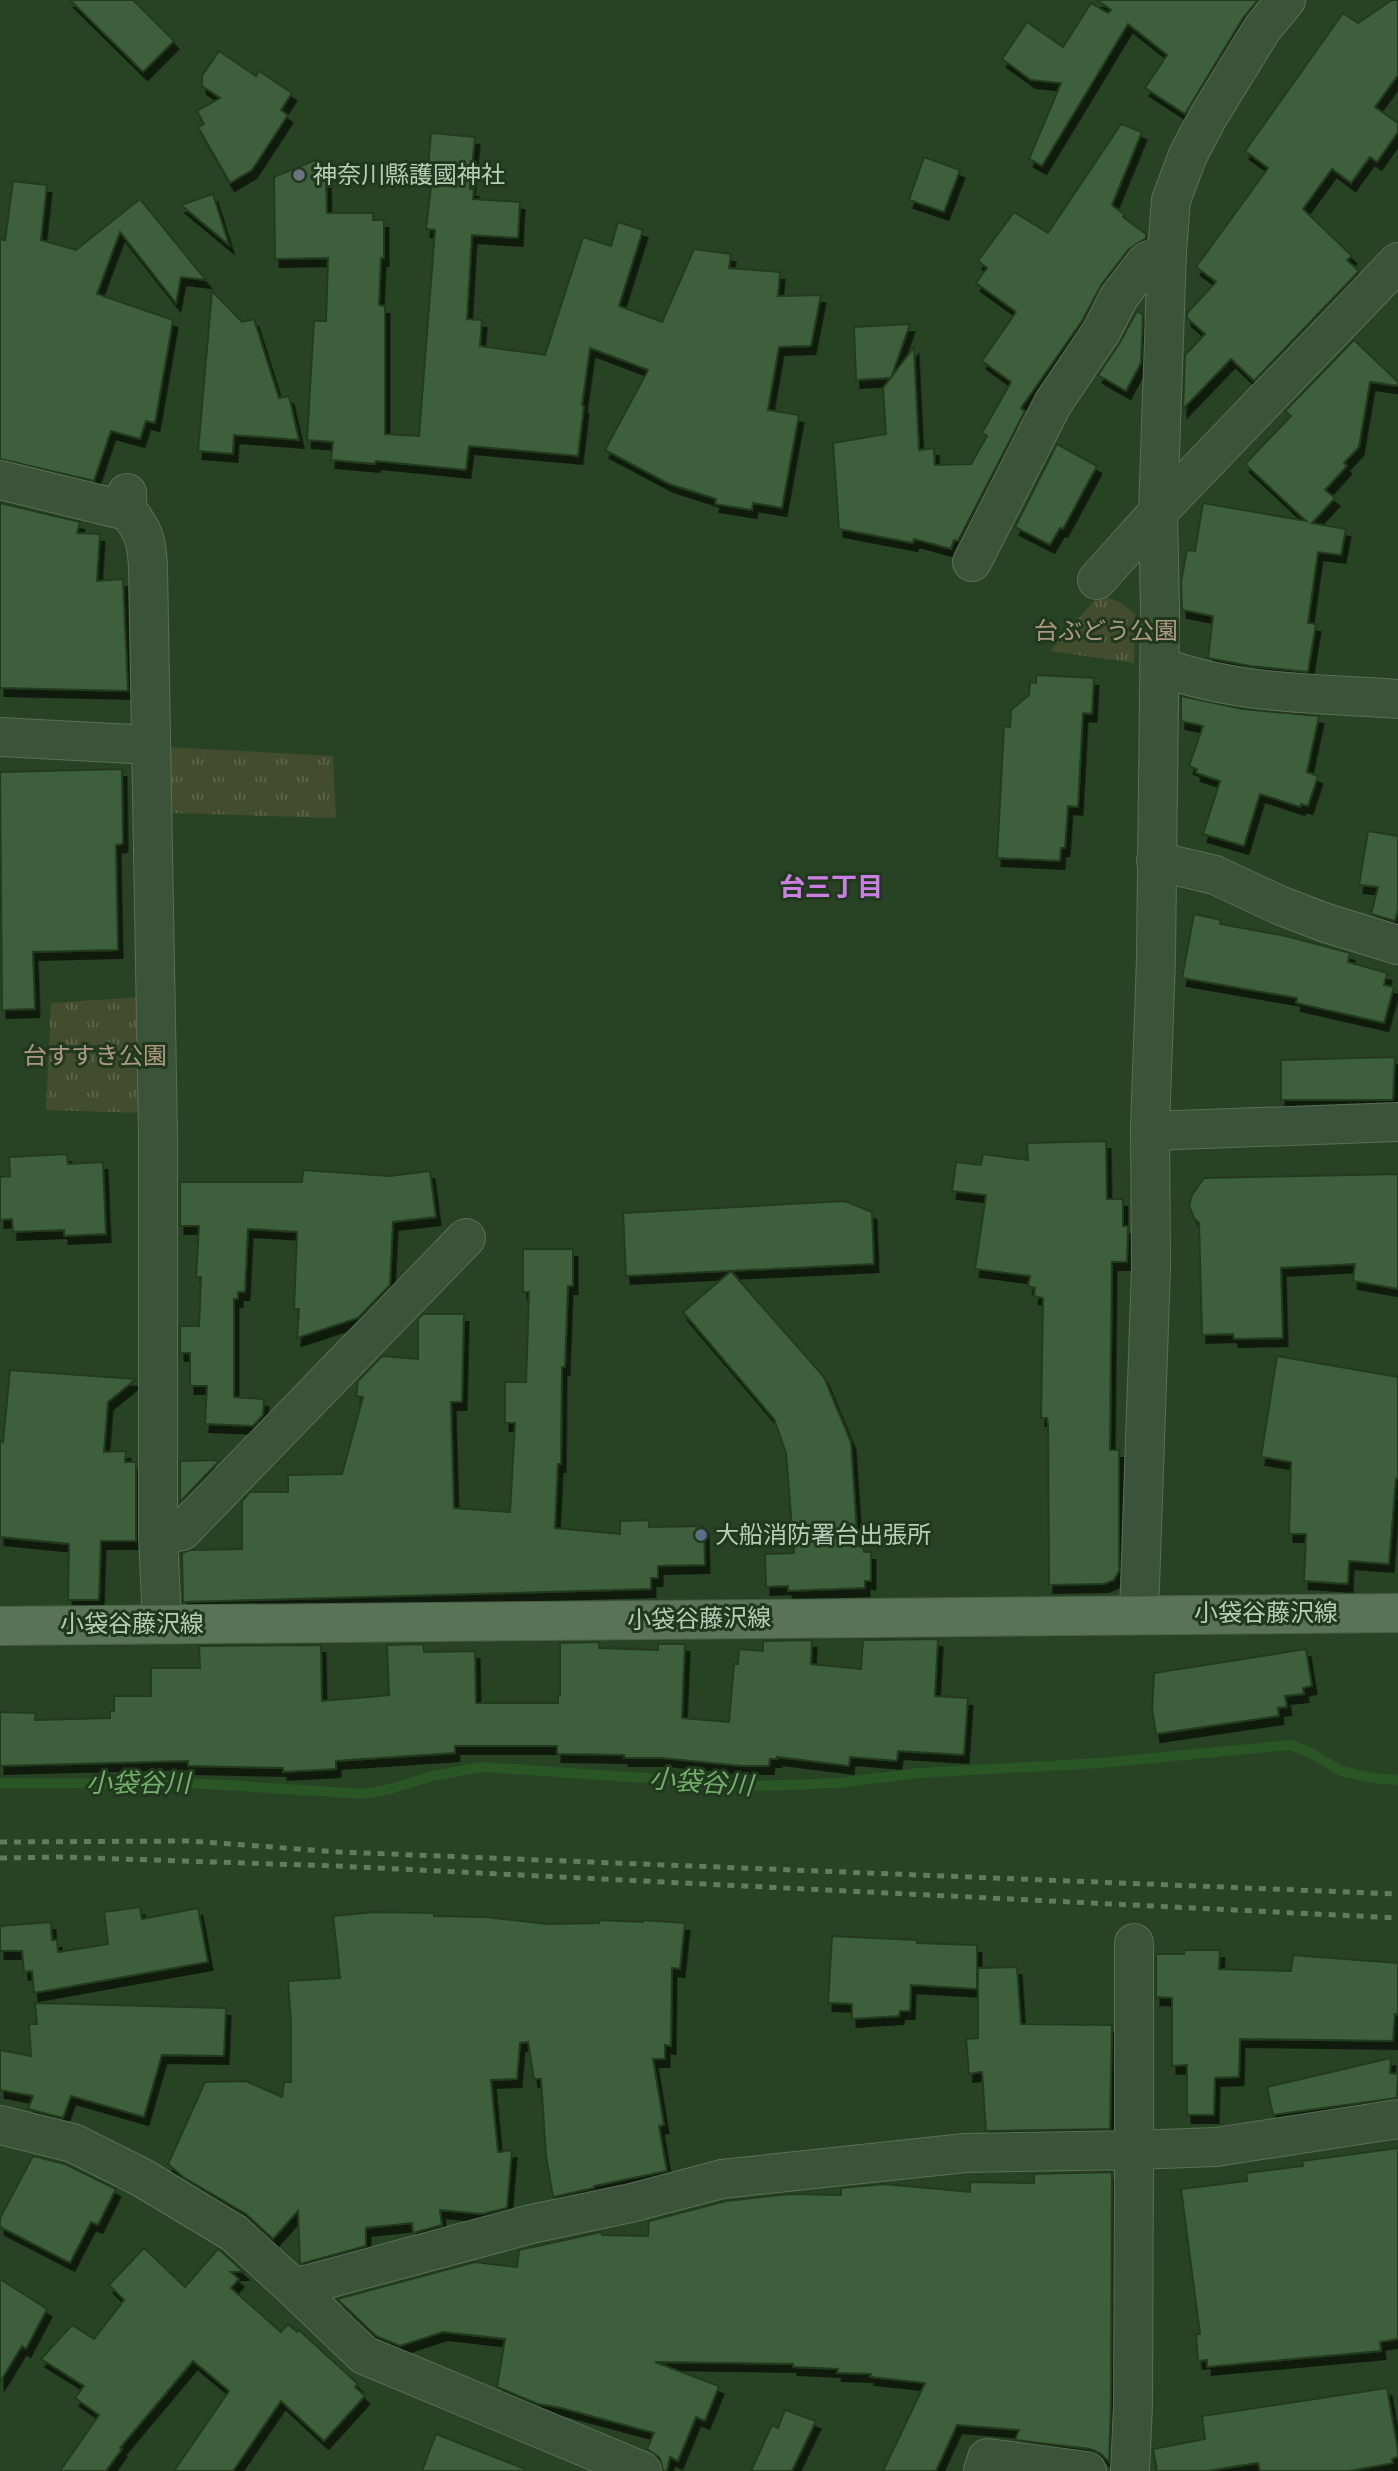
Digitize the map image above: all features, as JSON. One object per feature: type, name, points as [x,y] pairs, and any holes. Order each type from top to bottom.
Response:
[{"type":"main road","name":"小袋谷藤沢線","points":[[0,1626],[1398,1612]]},
{"type":"street","points":[[1139,1614],[1151,1268],[1150,1131],[1159,666],[1158,512],[1171,200],[1188,155],[1262,29],[1286,0]]},
{"type":"street","points":[[972,562],[1053,403],[1101,332],[1119,297],[1146,262],[1167,252]]},
{"type":"street","points":[[1097,580],[1158,512],[1398,262]]},
{"type":"street","points":[[0,480],[127,502],[147,546],[158,1135],[158,1535],[162,1624]]},
{"type":"street","points":[[1159,666],[1190,678],[1224,685],[1398,699]]},
{"type":"street","points":[[0,737],[151,745]]},
{"type":"street","points":[[1157,861],[1215,874],[1290,910],[1398,944]]},
{"type":"street","points":[[1150,1131],[1398,1122]]},
{"type":"street","points":[[158,1535],[182,1531],[466,1238]]},
{"type":"street","points":[[1130,2471],[1133,2405],[1134,1943]]},
{"type":"street","points":[[294,2288],[531,2224],[631,2203],[722,2179],[965,2152],[1216,2147],[1398,2119]]},
{"type":"street","points":[[0,2126],[73,2143],[141,2177],[234,2233],[363,2355],[642,2471]]},
{"type":"street","points":[[984,2471],[987,2458],[1087,2471]]},
{"type":"green space","name":"台ぶどう公園","points":[[1100,594],[1121,603],[1135,614],[1134,663],[1050,651]]},
{"type":"green space","points":[[166,747],[333,756],[336,818],[173,813]]},
{"type":"green space","name":"台すすき公園","points":[[142,997],[142,1113],[46,1110],[51,1003]]},
{"type":"building","points":[[70,0],[133,0],[174,41],[143,72]]},
{"type":"building","points":[[1097,0],[1258,0],[1243,18],[1185,114],[1145,88],[1167,55],[1128,24],[1042,166],[1029,159],[1061,83],[1031,80],[1002,59],[1027,22],[1063,47],[1091,3],[1108,13],[1111,10]]},
{"type":"building","points":[[1392,0],[1398,0],[1398,75],[1375,107],[1398,123],[1398,132],[1377,162],[1370,157],[1351,183],[1332,169],[1303,209],[1352,256],[1347,260],[1359,271],[1254,381],[1231,359],[1183,409],[1185,355],[1205,334],[1187,318],[1187,313],[1216,282],[1196,267],[1268,168],[1245,151],[1343,13],[1358,23]]},
{"type":"building","points":[[219,51],[256,76],[259,71],[292,93],[281,110],[288,115],[252,170],[230,183],[198,127],[204,124],[197,111],[220,98],[202,86],[202,76]]},
{"type":"building","points":[[1121,124],[1142,132],[1112,205],[1146,234],[1146,238],[1129,249],[1102,284],[1082,321],[1021,408],[1025,411],[958,541],[954,540],[951,549],[914,539],[913,543],[839,529],[833,443],[886,434],[883,388],[914,347],[919,450],[934,448],[935,465],[971,464],[987,436],[982,433],[1011,382],[982,361],[1016,312],[976,283],[987,268],[978,261],[1014,212],[1048,233]]},
{"type":"building","points":[[431,133],[475,137],[470,189],[474,189],[473,199],[520,202],[518,238],[472,235],[467,319],[482,320],[480,346],[545,355],[583,237],[611,246],[618,222],[643,230],[619,306],[662,322],[694,249],[731,254],[729,268],[780,272],[778,296],[821,295],[811,346],[779,347],[768,410],[799,415],[782,508],[753,503],[752,510],[715,504],[716,499],[669,484],[605,450],[648,370],[590,348],[578,456],[469,446],[466,470],[376,461],[375,464],[331,460],[333,442],[307,440],[314,321],[326,321],[328,258],[275,259],[274,177],[320,158],[326,171],[327,213],[373,213],[373,220],[384,220],[384,258],[381,258],[379,305],[385,306],[385,434],[419,436],[435,230],[426,229],[433,169],[428,168]]},
{"type":"building","points":[[924,157],[960,170],[944,212],[909,200]]},
{"type":"building","points":[[13,181],[47,185],[41,240],[76,250],[140,199],[206,280],[181,277],[176,303],[120,232],[97,294],[173,320],[155,423],[146,421],[140,439],[111,431],[94,481],[0,459],[0,239],[5,240]]},
{"type":"building","points":[[213,194],[229,245],[181,205]]},
{"type":"building","points":[[212,291],[242,322],[254,319],[279,398],[289,396],[299,440],[234,435],[233,454],[198,451]]},
{"type":"building","points":[[1137,311],[1143,314],[1141,363],[1126,391],[1098,375]]},
{"type":"building","points":[[910,324],[891,378],[856,380],[854,327]]},
{"type":"building","points":[[1354,340],[1398,382],[1398,386],[1370,382],[1359,447],[1344,463],[1347,466],[1325,490],[1335,498],[1312,523],[1346,529],[1341,555],[1318,552],[1308,623],[1316,624],[1308,672],[1208,658],[1213,616],[1182,610],[1181,582],[1187,550],[1195,551],[1203,503],[1306,521],[1245,464],[1291,416],[1285,411]]},
{"type":"building","points":[[1057,444],[1097,466],[1063,529],[1060,528],[1050,545],[1015,527]]},
{"type":"building","points":[[0,503],[80,522],[77,533],[100,534],[97,581],[123,579],[128,691],[0,688]]},
{"type":"building","points":[[1036,675],[1094,678],[1092,714],[1083,713],[1078,807],[1068,806],[1065,848],[1061,848],[1060,861],[997,858],[1004,726],[1010,727],[1011,710],[1029,695],[1030,682],[1036,683]]},
{"type":"building","points":[[1181,696],[1243,709],[1319,716],[1307,772],[1318,776],[1308,806],[1301,804],[1300,807],[1260,794],[1244,846],[1203,834],[1220,781],[1196,773],[1197,769],[1189,766],[1203,726],[1181,721]]},
{"type":"building","points":[[122,769],[123,844],[116,845],[118,950],[33,952],[35,1009],[2,1010],[0,772]]},
{"type":"building","points":[[1368,831],[1398,836],[1398,910],[1395,921],[1371,914],[1378,887],[1359,885]]},
{"type":"building","points":[[1194,914],[1221,920],[1220,924],[1286,936],[1350,953],[1348,962],[1387,973],[1384,985],[1394,987],[1384,1023],[1296,1003],[1297,998],[1182,978]]},
{"type":"building","points":[[1395,1057],[1393,1100],[1281,1100],[1281,1060]]},
{"type":"building","points":[[1106,1141],[1107,1199],[1123,1199],[1123,1226],[1128,1226],[1127,1262],[1112,1262],[1110,1450],[1119,1450],[1119,1571],[1114,1580],[1104,1584],[1049,1585],[1048,1425],[1047,1418],[1041,1418],[1043,1298],[1034,1296],[1035,1288],[1028,1286],[1030,1276],[975,1269],[986,1195],[952,1191],[956,1162],[981,1165],[983,1154],[1028,1160],[1027,1143]]},
{"type":"building","points":[[67,1154],[68,1164],[103,1162],[106,1234],[64,1236],[64,1230],[13,1232],[12,1219],[0,1220],[0,1177],[10,1176],[9,1157]]},
{"type":"building","points":[[303,1170],[390,1176],[430,1171],[436,1217],[393,1222],[390,1285],[358,1318],[297,1338],[299,1309],[294,1309],[297,1232],[248,1229],[245,1292],[238,1292],[238,1299],[234,1299],[234,1397],[264,1399],[263,1415],[253,1426],[205,1424],[207,1386],[190,1386],[190,1353],[180,1353],[180,1326],[199,1326],[201,1277],[196,1277],[199,1226],[180,1226],[180,1182],[302,1182]]},
{"type":"building","points":[[1398,1174],[1398,1289],[1353,1281],[1355,1264],[1281,1268],[1283,1338],[1234,1339],[1233,1334],[1202,1335],[1199,1223],[1189,1206],[1192,1195],[1204,1178]]},
{"type":"building","points":[[845,1201],[872,1212],[874,1264],[626,1276],[623,1213]]},
{"type":"building","points":[[523,1249],[573,1249],[573,1286],[568,1286],[565,1367],[562,1367],[561,1464],[558,1464],[555,1528],[620,1534],[620,1521],[649,1520],[649,1527],[704,1526],[705,1565],[658,1566],[658,1578],[651,1578],[651,1589],[183,1602],[182,1553],[190,1550],[242,1549],[242,1501],[250,1492],[288,1492],[288,1475],[342,1474],[363,1397],[356,1396],[358,1381],[382,1356],[418,1359],[418,1319],[423,1314],[464,1314],[462,1402],[451,1402],[454,1508],[510,1512],[515,1423],[505,1423],[505,1382],[526,1382],[529,1292],[523,1292]]},
{"type":"building","points":[[731,1271],[824,1377],[851,1442],[858,1546],[863,1546],[864,1552],[871,1552],[871,1581],[865,1581],[865,1588],[788,1591],[788,1586],[766,1587],[765,1554],[794,1553],[786,1453],[774,1419],[683,1312]]},
{"type":"building","points":[[1277,1356],[1398,1377],[1398,1479],[1389,1564],[1349,1561],[1348,1584],[1304,1581],[1306,1534],[1289,1534],[1291,1462],[1261,1457]]},
{"type":"building","points":[[10,1370],[136,1379],[108,1402],[104,1452],[126,1451],[125,1462],[136,1462],[136,1541],[101,1541],[99,1600],[68,1600],[69,1544],[0,1537],[0,1441],[3,1442]]},
{"type":"building","points":[[220,1460],[180,1502],[180,1461]]},
{"type":"building","points":[[938,1639],[935,1696],[968,1698],[964,1755],[898,1751],[897,1761],[850,1757],[849,1766],[777,1757],[770,1759],[769,1766],[742,1766],[661,1758],[624,1758],[624,1755],[557,1754],[557,1746],[455,1746],[455,1753],[336,1761],[336,1769],[283,1772],[283,1768],[188,1766],[188,1761],[0,1766],[0,1712],[36,1713],[35,1720],[110,1718],[110,1711],[114,1711],[114,1696],[151,1696],[151,1668],[200,1668],[199,1646],[321,1645],[322,1701],[389,1695],[387,1645],[423,1644],[424,1652],[475,1651],[476,1703],[558,1703],[560,1643],[599,1642],[599,1648],[658,1650],[658,1644],[685,1644],[682,1718],[729,1722],[734,1664],[738,1664],[739,1649],[763,1651],[763,1641],[812,1640],[811,1664],[861,1669],[863,1640]]},
{"type":"building","points":[[1306,1649],[1312,1686],[1303,1688],[1304,1694],[1285,1696],[1287,1707],[1278,1708],[1279,1716],[1156,1734],[1152,1709],[1154,1673]]},
{"type":"building","points":[[140,1907],[142,1919],[198,1908],[208,1962],[34,1993],[32,1971],[24,1972],[22,1951],[0,1951],[0,1926],[51,1922],[52,1940],[57,1940],[58,1952],[108,1944],[104,1912]]},
{"type":"building","points":[[374,1912],[434,1913],[434,1916],[486,1917],[548,1924],[599,1923],[599,1920],[685,1923],[680,1969],[672,1968],[671,2046],[665,2045],[665,2059],[653,2059],[664,2125],[659,2126],[667,2171],[553,2197],[546,2156],[541,2079],[534,2079],[528,2042],[520,2043],[517,2079],[491,2080],[498,2152],[512,2150],[507,2208],[482,2214],[440,2210],[442,2225],[413,2233],[412,2223],[366,2228],[366,2246],[300,2264],[298,2211],[273,2239],[246,2214],[183,2177],[168,2164],[205,2082],[246,2081],[282,2097],[284,2082],[291,2082],[288,1981],[340,1978],[333,1916]]},
{"type":"building","points":[[832,1936],[977,1945],[977,1989],[911,1985],[910,2011],[900,2011],[899,2016],[852,2019],[852,2004],[828,2003]]},
{"type":"building","points":[[1184,1950],[1220,1950],[1219,1969],[1291,1971],[1293,1955],[1398,1963],[1398,2015],[1395,2014],[1393,2041],[1240,2039],[1239,2077],[1215,2078],[1214,2115],[1187,2115],[1187,2065],[1172,2066],[1172,1998],[1156,1997],[1156,1954],[1184,1954]]},
{"type":"building","points":[[1017,1967],[1021,2024],[1112,2025],[1110,2129],[986,2131],[982,2072],[969,2074],[966,2039],[978,2038],[978,1968]]},
{"type":"building","points":[[35,2003],[226,2008],[224,2056],[162,2055],[144,2117],[71,2096],[63,2118],[28,2109],[33,2096],[0,2090],[0,2050],[31,2056],[29,2024],[37,2024]]},
{"type":"building","points":[[1391,2058],[1390,2073],[1398,2074],[1397,2098],[1273,2115],[1267,2087]]},
{"type":"building","points":[[1398,2148],[1398,2339],[1380,2342],[1381,2351],[1207,2367],[1207,2360],[1198,2361],[1196,2334],[1200,2334],[1181,2189],[1247,2181],[1246,2173],[1303,2166],[1302,2161]]},
{"type":"building","points":[[33,2156],[65,2164],[116,2189],[98,2225],[91,2222],[70,2263],[0,2227],[0,2218]]},
{"type":"building","points":[[1112,2172],[1109,2462],[1100,2453],[1090,2449],[1015,2440],[1019,2430],[957,2425],[936,2471],[883,2471],[925,2383],[870,2377],[871,2374],[837,2373],[838,2369],[793,2367],[793,2364],[655,2362],[719,2386],[705,2421],[696,2417],[678,2461],[670,2457],[667,2471],[663,2471],[660,2458],[647,2449],[654,2433],[538,2404],[497,2387],[505,2339],[443,2332],[400,2346],[376,2336],[337,2299],[475,2262],[517,2267],[519,2250],[601,2232],[602,2235],[648,2236],[649,2221],[726,2201],[789,2194],[841,2195],[841,2188],[884,2184],[970,2192],[970,2182],[1034,2183],[1034,2174]]},
{"type":"building","points":[[144,2248],[185,2287],[218,2249],[221,2251],[244,2272],[231,2272],[239,2279],[231,2288],[281,2332],[288,2324],[297,2332],[299,2330],[358,2384],[355,2387],[365,2396],[324,2441],[281,2401],[233,2471],[174,2471],[229,2391],[193,2361],[120,2448],[122,2449],[106,2471],[60,2471],[99,2415],[75,2398],[84,2386],[41,2359],[72,2325],[94,2339],[124,2300],[109,2285]]},
{"type":"building","points":[[0,2279],[47,2309],[26,2349],[22,2346],[0,2382]]},
{"type":"building","points":[[1387,2388],[1398,2450],[1398,2457],[1392,2459],[1393,2463],[1350,2471],[1260,2471],[1258,2463],[1207,2471],[1157,2471],[1153,2449],[1205,2439],[1202,2416]]},
{"type":"building","points":[[785,2410],[816,2421],[792,2471],[751,2471],[772,2425],[778,2428]]},
{"type":"building","points":[[436,2434],[525,2469],[525,2471],[422,2471]]},
{"type":"waterway","name":"小袋谷川","points":[[0,1783],[207,1784],[364,1794],[432,1776],[481,1767],[762,1786],[838,1783],[919,1773],[1101,1763],[1291,1745],[1311,1753],[1341,1771],[1398,1780]]},
{"type":"railway","points":[[0,1842],[190,1841],[339,1852],[1398,1894]]},
{"type":"railway","points":[[0,1858],[59,1857],[337,1866],[1398,1918]]},
{"type":"place","name":"神奈川縣護國神社","points":[[299,175]]},
{"type":"place","name":"大船消防署台出張所","points":[[701,1535]]},
{"type":"district","name":"台三丁目","points":[[831,887]]}]
